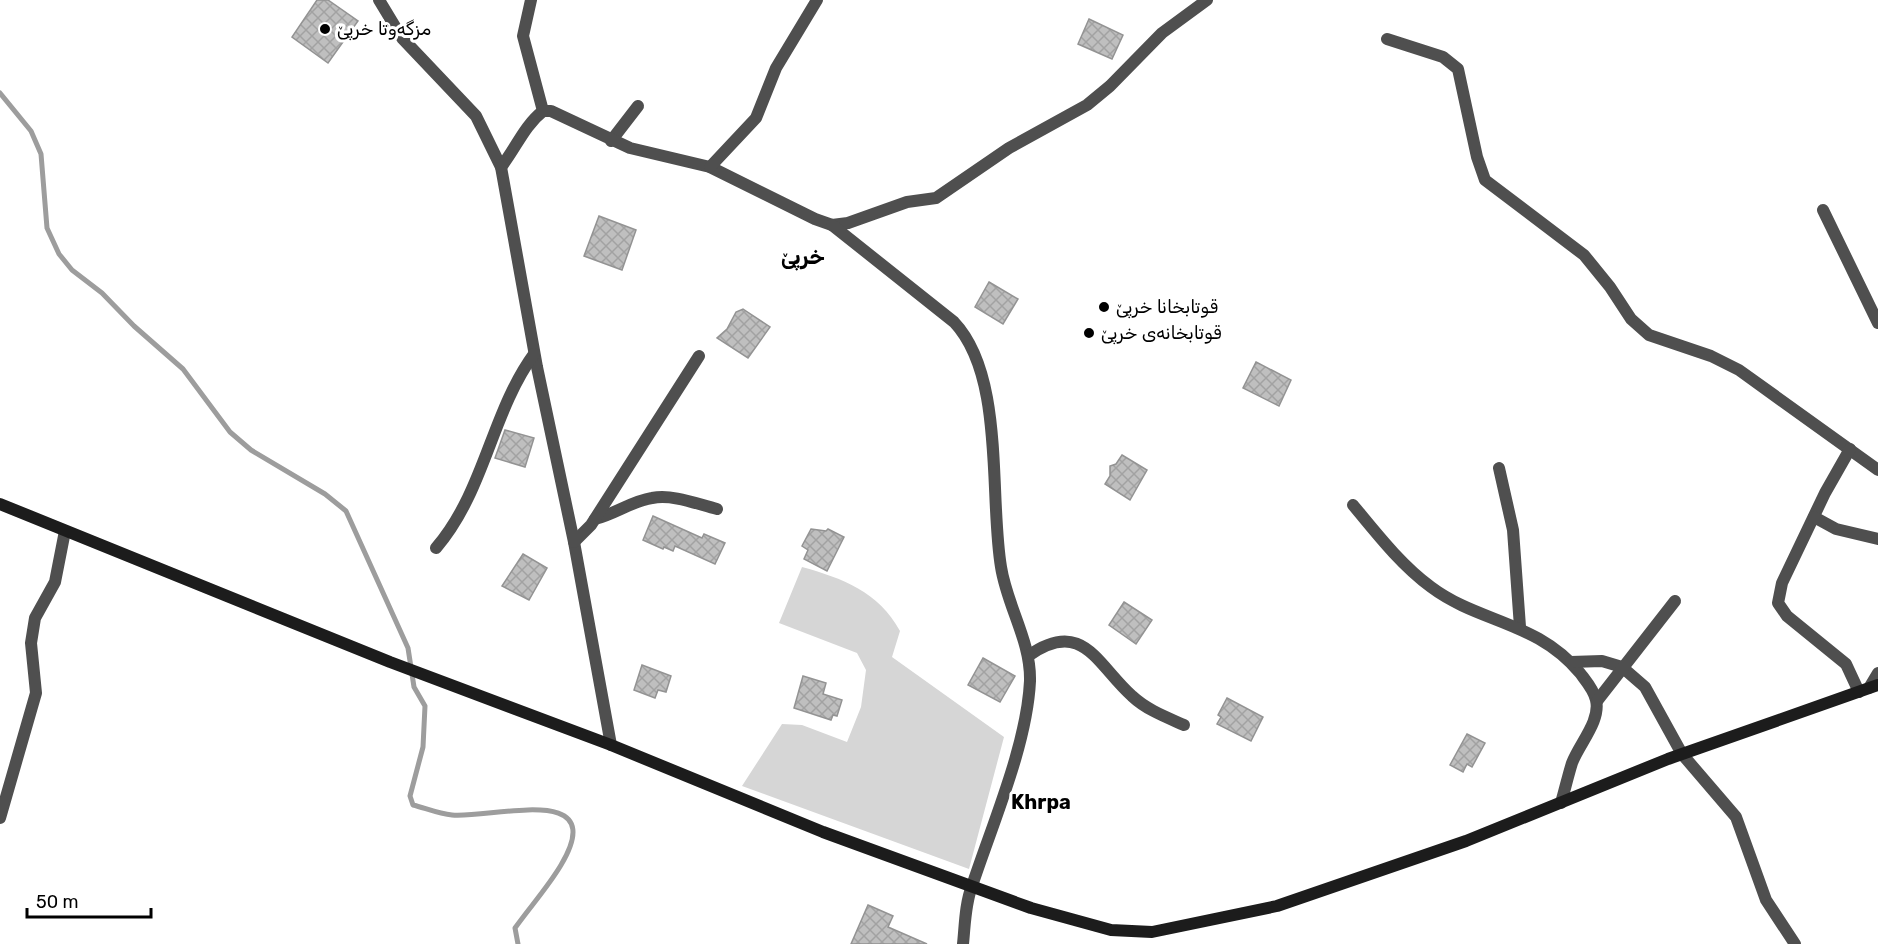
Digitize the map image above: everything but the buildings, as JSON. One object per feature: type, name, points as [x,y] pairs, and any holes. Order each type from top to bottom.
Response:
[{"type":"street","points":[[379,0],[409,47],[476,116],[501,167],[534,354],[574,542],[611,745]]},
{"type":"street","points":[[531,0],[523,36],[543,111]]},
{"type":"street","points":[[710,167],[756,118],[786,47],[817,0]]},
{"type":"street","points":[[832,225],[848,223],[907,202],[936,198],[1009,148],[1088,105],[1162,33],[1208,0]]},
{"type":"street","points":[[1387,39],[1443,57],[1458,69],[1477,158],[1485,180],[1584,255],[1610,287],[1631,319],[1649,335],[1711,356],[1739,370],[1878,470]]},
{"type":"street","points":[[611,141],[638,106]]},
{"type":"street","points":[[501,167],[513,152],[524,130],[543,111],[551,111],[580,122],[611,141],[630,148],[710,167],[796,211],[832,225],[937,306],[966,335],[975,352],[988,418],[1000,566],[1010,607],[1028,656],[1030,681],[1019,737],[986,849],[971,887],[963,944]]},
{"type":"street","points":[[1823,210],[1878,323]]},
{"type":"street","points":[[436,548],[447,535],[479,479],[509,394],[534,354]]},
{"type":"street","points":[[574,542],[595,519],[699,356]]},
{"type":"street","points":[[1850,449],[1782,583],[1778,603],[1787,616],[1846,664],[1869,688]]},
{"type":"street","points":[[1499,468],[1513,530],[1520,627]]},
{"type":"street","points":[[595,519],[612,515],[652,497],[670,498],[717,509]]},
{"type":"street","points":[[0,504],[390,662],[611,745],[790,819],[1031,908],[1102,928],[1152,932],[1277,906],[1466,841],[1682,754],[1869,688],[1878,673]]},
{"type":"street","points":[[1353,505],[1394,555],[1432,588],[1520,627],[1571,662],[1589,685],[1597,701]]},
{"type":"street","points":[[1814,517],[1836,529],[1878,539]]},
{"type":"street","points":[[0,818],[36,693],[31,643],[35,618],[55,582],[65,531]]},
{"type":"street","points":[[1561,802],[1573,762],[1589,731],[1597,701],[1675,601]]},
{"type":"street","points":[[1028,656],[1044,645],[1058,642],[1083,646],[1094,652],[1119,682],[1145,707],[1184,725]]},
{"type":"street","points":[[1571,662],[1602,661],[1622,667],[1645,687],[1682,754],[1736,817],[1766,900],[1795,944]]},
{"type":"shaded area","points":[[802,567],[858,588],[881,606],[900,631],[892,657],[1004,737],[969,869],[742,786],[782,724],[802,725],[847,742],[861,707],[866,670],[857,653],[779,623]]},
{"type":"waterway","points":[[0,93],[31,131],[41,154],[47,228],[59,254],[72,270],[102,293],[134,326],[183,369],[230,432],[251,450],[325,494],[346,511],[408,648],[414,687],[425,706],[423,747],[410,796],[413,805],[452,815],[540,810],[559,813],[571,822],[572,839],[561,865],[515,928],[518,944]]},
{"type":"place","name":"مزگەوتا خرپێ","points":[[325,29]]},
{"type":"place","name":"قوتابخانا خرپێ","points":[[1104,307]]},
{"type":"place","name":"قوتابخانەی خرپێ","points":[[1089,333]]},
{"type":"district","name":"خرپێ","points":[[803,256]]},
{"type":"district","name":"Khrpa","points":[[1041,802]]}]
